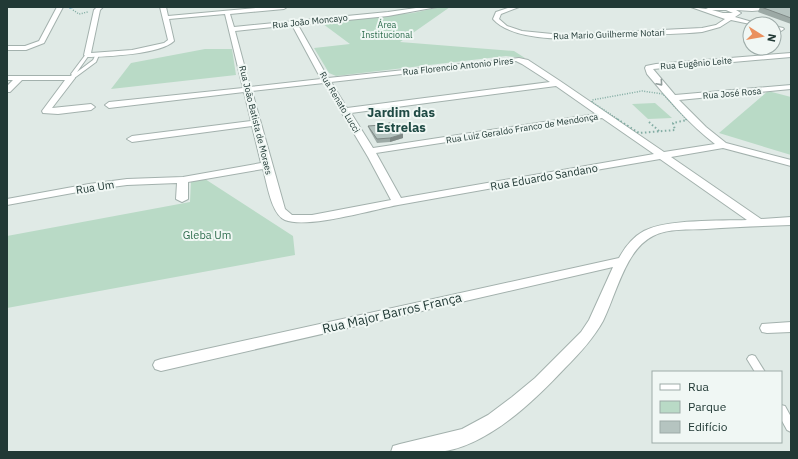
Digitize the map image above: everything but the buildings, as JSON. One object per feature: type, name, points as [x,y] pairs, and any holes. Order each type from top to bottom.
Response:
[{"type":"street","points":[[7,48],[26,48],[42,42],[60,7]]},
{"type":"street","points":[[100,7],[97,10],[94,55],[152,49],[168,44],[171,41],[163,7]]},
{"type":"street","points":[[199,7],[201,15]]},
{"type":"street","points":[[166,18],[284,7]]},
{"type":"street","name":"Rua João Moncayo","points":[[233,29],[408,12],[434,7]]},
{"type":"street","name":"Rua Mario Guilherme Notari","points":[[516,7],[498,14],[496,18],[498,23],[529,34],[565,37],[710,29],[734,16],[752,10]]},
{"type":"street","name":"Rua Mario Guilherme Notari","points":[[694,7],[716,10],[752,10],[778,7]]},
{"type":"street","points":[[716,10],[742,19]]},
{"type":"street","name":"Rua Mario Guilherme Notari","points":[[680,31],[705,28],[716,24],[718,19],[716,10]]},
{"type":"street","name":"Rua Mario Guilherme Notari","points":[[716,10],[735,10],[738,13],[734,16]]},
{"type":"street","name":"Rua João Batista de Moraes","points":[[228,12],[248,89],[255,123],[280,210],[288,217],[296,219]]},
{"type":"street","name":"Rua Renato Lucci","points":[[294,23],[307,49],[398,202]]},
{"type":"street","name":"Rua Eugênio Leite","points":[[672,98],[650,72],[649,68],[656,66],[789,56]]},
{"type":"street","name":"Rua Florencio Antonio Pires","points":[[109,106],[517,59],[525,62],[557,83],[758,222]]},
{"type":"street","points":[[7,78],[70,78]]},
{"type":"street","points":[[7,90],[20,78]]},
{"type":"street","points":[[70,78],[46,110],[58,111],[91,107]]},
{"type":"street","points":[[345,111],[557,83]]},
{"type":"street","name":"Rua José Rosa","points":[[672,98],[791,87]]},
{"type":"street","points":[[770,89],[791,94]]},
{"type":"street","points":[[672,98],[708,134],[723,145]]},
{"type":"street","name":"Rua Luiz Geraldo Franco de Mendonça","points":[[369,151],[604,115]]},
{"type":"street","points":[[132,139],[255,123]]},
{"type":"street","name":"Rua Eduardo Sandano","points":[[296,219],[312,219],[398,202],[723,145],[791,163]]},
{"type":"street","name":"Rua Um","points":[[7,202],[127,182],[183,180],[267,165]]},
{"type":"street","points":[[182,199],[183,180]]},
{"type":"street","points":[[400,452],[467,435],[510,410],[544,379],[589,332],[604,305],[622,261],[630,250],[646,235],[673,227],[791,221]]},
{"type":"street","name":"Rua Major Barros França","points":[[161,365],[622,261]]},
{"type":"street","points":[[767,328],[791,327]]},
{"type":"lane","points":[[70,78],[95,61],[94,55]]},
{"type":"lane","points":[[70,78],[94,55]]},
{"type":"lane","points":[[752,359],[759,371]]},
{"type":"lane","points":[[782,411],[791,427]]},
{"type":"path","points":[[73,10],[79,14]]},
{"type":"path","points":[[649,122],[660,131],[675,130],[673,123],[688,120],[663,94],[642,91],[592,100],[638,133],[660,131]]},
{"type":"green space","name":"Área Institucional","points":[[440,7],[450,7],[400,42],[514,51],[525,58],[506,56],[336,76],[329,73],[314,48],[350,44],[319,21],[413,13]]},
{"type":"green space","points":[[205,49],[232,49],[236,75],[111,89],[131,63]]},
{"type":"green space","points":[[768,91],[791,97],[791,155],[719,133]]},
{"type":"green space","points":[[655,103],[672,118],[648,119],[632,104]]},
{"type":"green space","name":"Gleba Um","points":[[205,179],[293,236],[295,255],[7,308],[7,236],[190,202],[191,181]]},
{"type":"district","name":"Jardim das Estrelas","points":[[401,120]]}]
